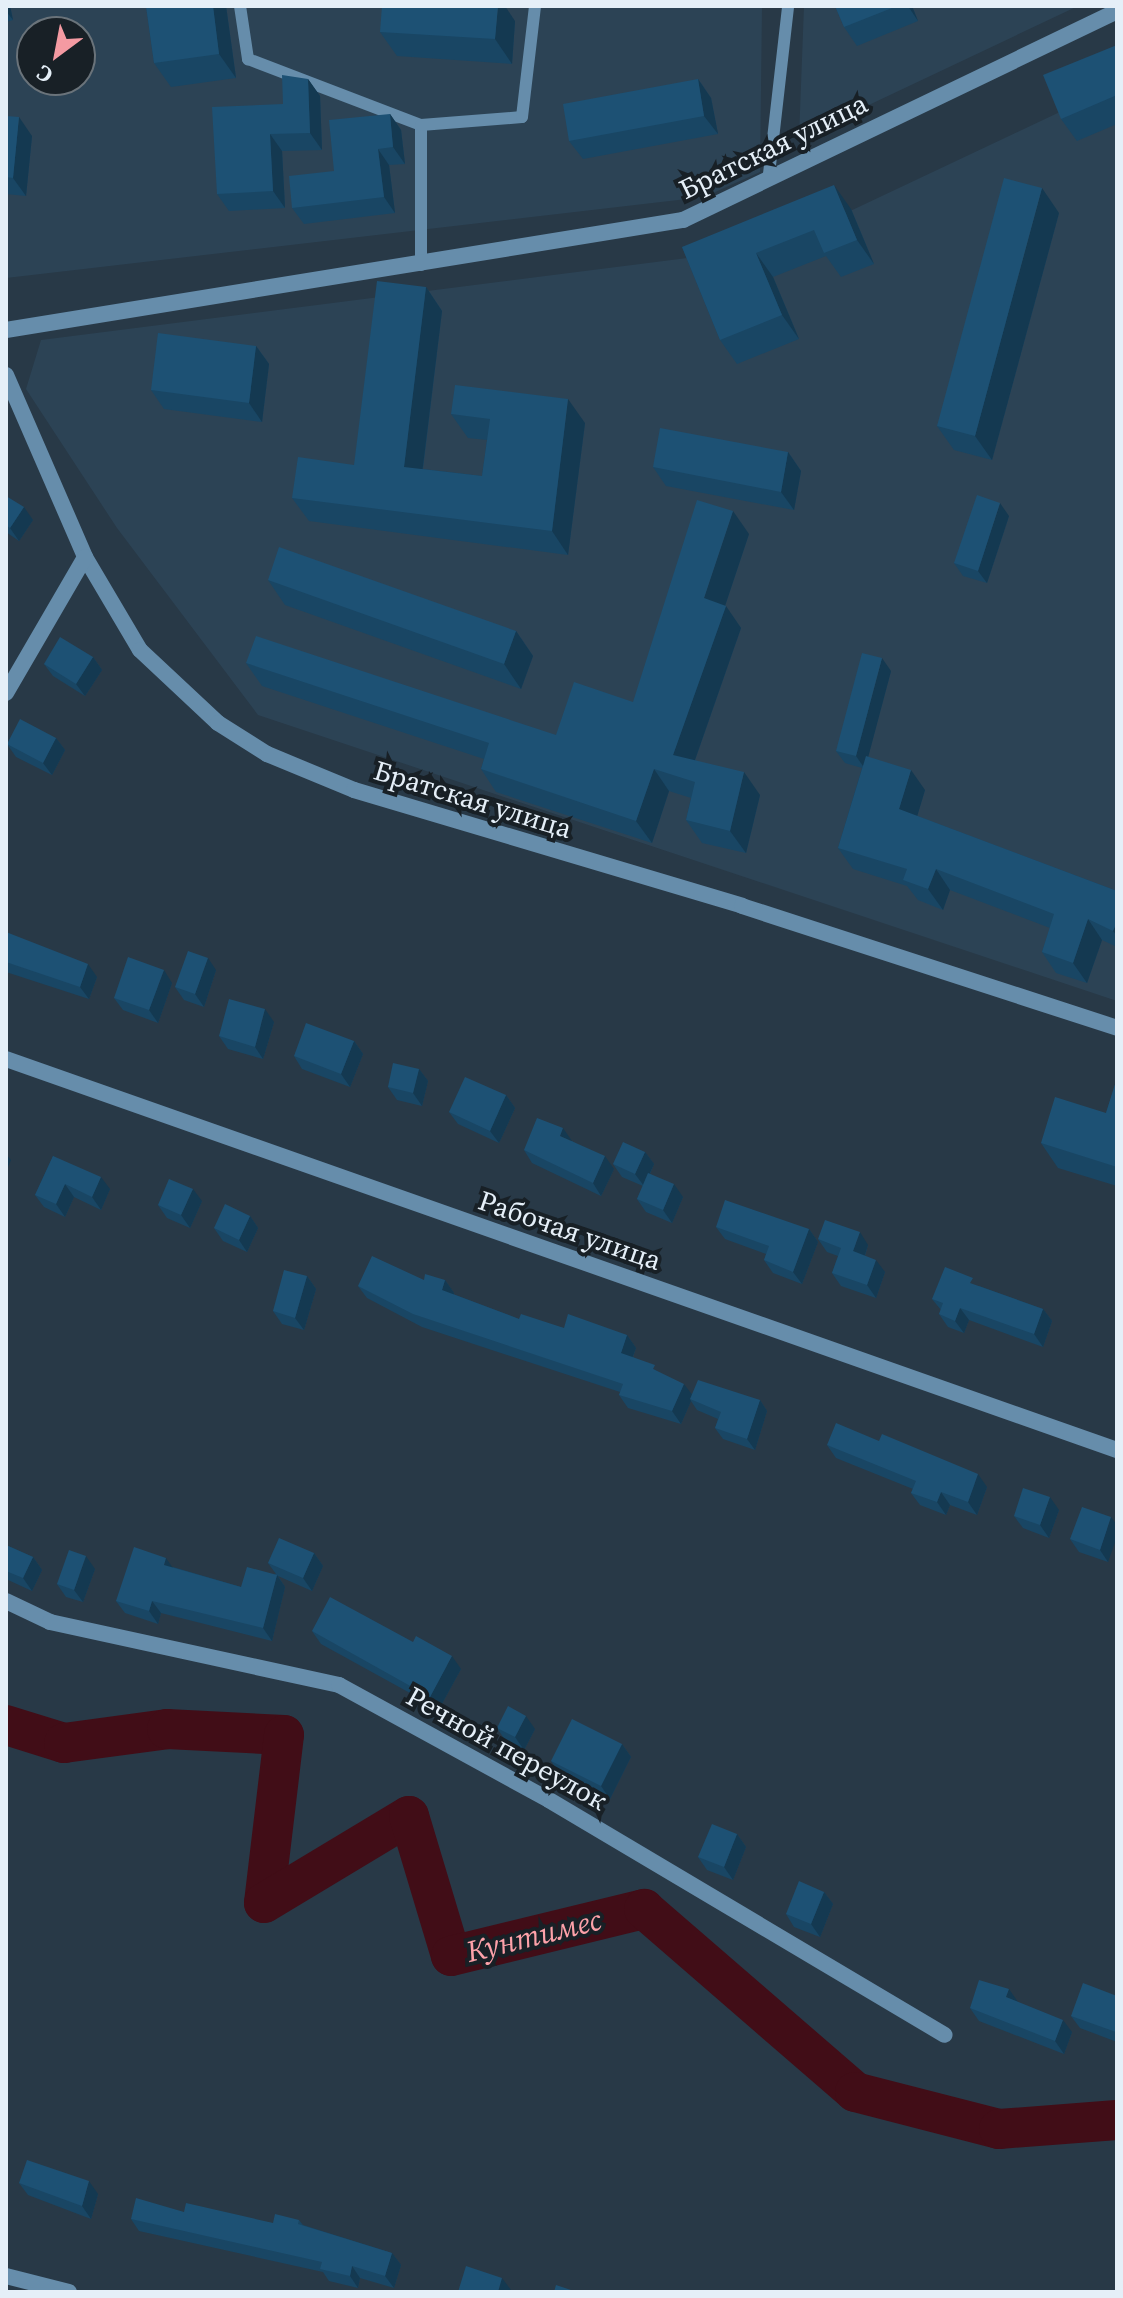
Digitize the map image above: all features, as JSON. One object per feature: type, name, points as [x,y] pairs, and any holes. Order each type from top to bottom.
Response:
[{"type":"street","name":"Братская улица","points":[[6,330],[683,220],[769,174],[1117,11]]},
{"type":"street","name":"Братская улица","points":[[6,375],[85,557],[140,650],[218,723],[267,754],[354,790],[742,906],[1117,1028]]},
{"type":"street","points":[[6,693],[85,557]]},
{"type":"street","name":"Рабочая улица","points":[[6,1059],[1117,1450]]},
{"type":"street","name":"Речной переулок","points":[[6,1601],[50,1622],[339,1685],[549,1800],[945,2035]]},
{"type":"street","points":[[6,2276],[69,2292]]},
{"type":"lane","points":[[240,6],[248,59],[421,125],[522,117],[535,6]]},
{"type":"lane","points":[[769,174],[788,6]]},
{"type":"lane","points":[[421,125],[421,265]]},
{"type":"shaded area","points":[[6,6],[762,6],[760,172],[704,197],[6,278]]},
{"type":"shaded area","points":[[804,6],[1078,6],[799,138]]},
{"type":"shaded area","points":[[1117,85],[1117,1001],[258,715],[117,528],[26,389],[41,340],[774,247]]},
{"type":"building","points":[[146,6],[213,6],[219,54],[154,63]]},
{"type":"building","points":[[382,6],[498,6],[495,39],[380,32]]},
{"type":"building","points":[[835,6],[897,6],[844,27]]},
{"type":"building","points":[[1117,45],[1117,95],[1061,119],[1043,75]]},
{"type":"building","points":[[282,75],[308,79],[310,133],[270,134],[273,191],[217,194],[212,107],[283,104]]},
{"type":"building","points":[[698,79],[704,116],[569,141],[563,104]]},
{"type":"building","points":[[390,114],[393,147],[378,149],[384,197],[292,208],[289,176],[334,171],[329,120]]},
{"type":"building","points":[[6,116],[19,117],[13,178],[6,177]]},
{"type":"building","points":[[1004,178],[1042,188],[975,436],[937,426]]},
{"type":"building","points":[[834,185],[857,240],[824,253],[814,230],[756,253],[782,315],[720,340],[682,247]]},
{"type":"building","points":[[377,281],[426,287],[404,467],[482,476],[490,419],[451,414],[455,385],[568,399],[552,531],[292,498],[298,457],[354,465]]},
{"type":"building","points":[[158,333],[256,346],[249,403],[151,390]]},
{"type":"building","points":[[660,428],[788,452],[781,492],[653,467]]},
{"type":"building","points":[[977,495],[1000,503],[978,571],[954,563]]},
{"type":"building","points":[[6,496],[24,507],[10,528],[6,525]]},
{"type":"building","points":[[697,500],[733,511],[704,598],[726,606],[673,755],[744,772],[730,831],[686,820],[695,782],[654,769],[636,821],[481,769],[489,743],[246,663],[256,636],[556,735],[574,682],[633,702]]},
{"type":"building","points":[[279,547],[516,631],[504,664],[268,580]]},
{"type":"building","points":[[60,637],[93,657],[76,684],[44,664]]},
{"type":"building","points":[[862,653],[882,658],[856,756],[836,751]]},
{"type":"building","points":[[20,719],[56,738],[43,763],[7,744]]},
{"type":"building","points":[[866,756],[911,770],[899,809],[1117,891],[1117,922],[1113,931],[1088,919],[1073,963],[1042,952],[1054,914],[936,869],[928,889],[903,880],[907,869],[838,848]]},
{"type":"building","points":[[6,932],[88,964],[80,987],[6,962]]},
{"type":"building","points":[[188,951],[208,958],[195,994],[175,987]]},
{"type":"building","points":[[128,957],[164,970],[149,1010],[114,998]]},
{"type":"building","points":[[229,999],[265,1009],[255,1047],[219,1036]]},
{"type":"building","points":[[306,1023],[354,1041],[341,1074],[294,1056]]},
{"type":"building","points":[[393,1063],[419,1069],[413,1093],[388,1087]]},
{"type":"building","points":[[465,1077],[506,1095],[490,1131],[449,1112]]},
{"type":"building","points":[[1117,1078],[1117,1167],[1041,1143],[1055,1097],[1106,1113]]},
{"type":"building","points":[[537,1118],[563,1128],[560,1136],[605,1156],[593,1183],[524,1150]]},
{"type":"building","points":[[623,1142],[645,1152],[635,1174],[613,1164]]},
{"type":"building","points":[[53,1156],[101,1177],[92,1197],[65,1184],[56,1204],[35,1195]]},
{"type":"building","points":[[648,1173],[674,1184],[663,1210],[637,1199]]},
{"type":"building","points":[[169,1179],[193,1189],[181,1215],[158,1205]]},
{"type":"building","points":[[725,1200],[809,1229],[793,1272],[764,1260],[769,1246],[716,1227]]},
{"type":"building","points":[[225,1204],[250,1216],[239,1240],[214,1228]]},
{"type":"building","points":[[825,1220],[860,1232],[853,1251],[876,1260],[867,1285],[832,1273],[841,1248],[818,1239]]},
{"type":"building","points":[[372,1256],[424,1280],[425,1274],[445,1280],[442,1290],[519,1319],[521,1314],[564,1328],[568,1314],[627,1335],[621,1353],[655,1365],[653,1369],[684,1384],[672,1411],[619,1395],[623,1384],[413,1314],[358,1286]]},
{"type":"building","points":[[945,1267],[973,1278],[970,1283],[1043,1309],[1034,1334],[960,1308],[955,1321],[939,1314],[943,1303],[932,1299]]},
{"type":"building","points":[[284,1270],[307,1276],[295,1318],[273,1311]]},
{"type":"building","points":[[698,1380],[760,1400],[747,1439],[715,1428],[721,1412],[690,1399]]},
{"type":"building","points":[[836,1423],[879,1441],[882,1434],[978,1474],[968,1502],[941,1492],[937,1502],[911,1493],[916,1481],[827,1445]]},
{"type":"building","points":[[1023,1488],[1050,1497],[1040,1525],[1014,1516]]},
{"type":"building","points":[[1082,1507],[1111,1517],[1100,1550],[1070,1539]]},
{"type":"building","points":[[279,1538],[314,1553],[303,1578],[268,1563]]},
{"type":"building","points":[[6,1545],[33,1557],[23,1578],[6,1571]]},
{"type":"building","points":[[134,1547],[166,1558],[164,1565],[241,1587],[247,1567],[277,1575],[263,1628],[152,1601],[149,1611],[116,1601]]},
{"type":"building","points":[[69,1550],[86,1556],[74,1590],[57,1584]]},
{"type":"building","points":[[330,1597],[413,1642],[416,1636],[452,1656],[430,1697],[312,1631]]},
{"type":"building","points":[[508,1706],[526,1716],[515,1737],[497,1728]]},
{"type":"building","points":[[572,1719],[622,1744],[601,1786],[551,1761]]},
{"type":"building","points":[[712,1824],[737,1834],[724,1867],[698,1857]]},
{"type":"building","points":[[799,1881],[824,1892],[811,1924],[786,1914]]},
{"type":"building","points":[[979,1980],[1009,1989],[1006,1997],[1063,2020],[1055,2041],[970,2008]]},
{"type":"building","points":[[1083,1983],[1117,1996],[1116,2032],[1071,2016]]},
{"type":"building","points":[[27,2160],[89,2181],[82,2206],[19,2183]]},
{"type":"building","points":[[136,2198],[184,2212],[186,2203],[273,2223],[275,2214],[392,2253],[385,2276],[352,2266],[350,2276],[320,2269],[322,2262],[131,2219]]},
{"type":"building","points":[[466,2266],[502,2278],[498,2292],[458,2292]]},
{"type":"building","points":[[556,2285],[577,2292],[554,2292]]},
{"type":"waterway","name":"Кунтимес","points":[[6,1725],[64,1743],[167,1729],[284,1735],[264,1903],[409,1816],[451,1956],[644,1909],[855,2092],[999,2129],[1117,2120]]}]
